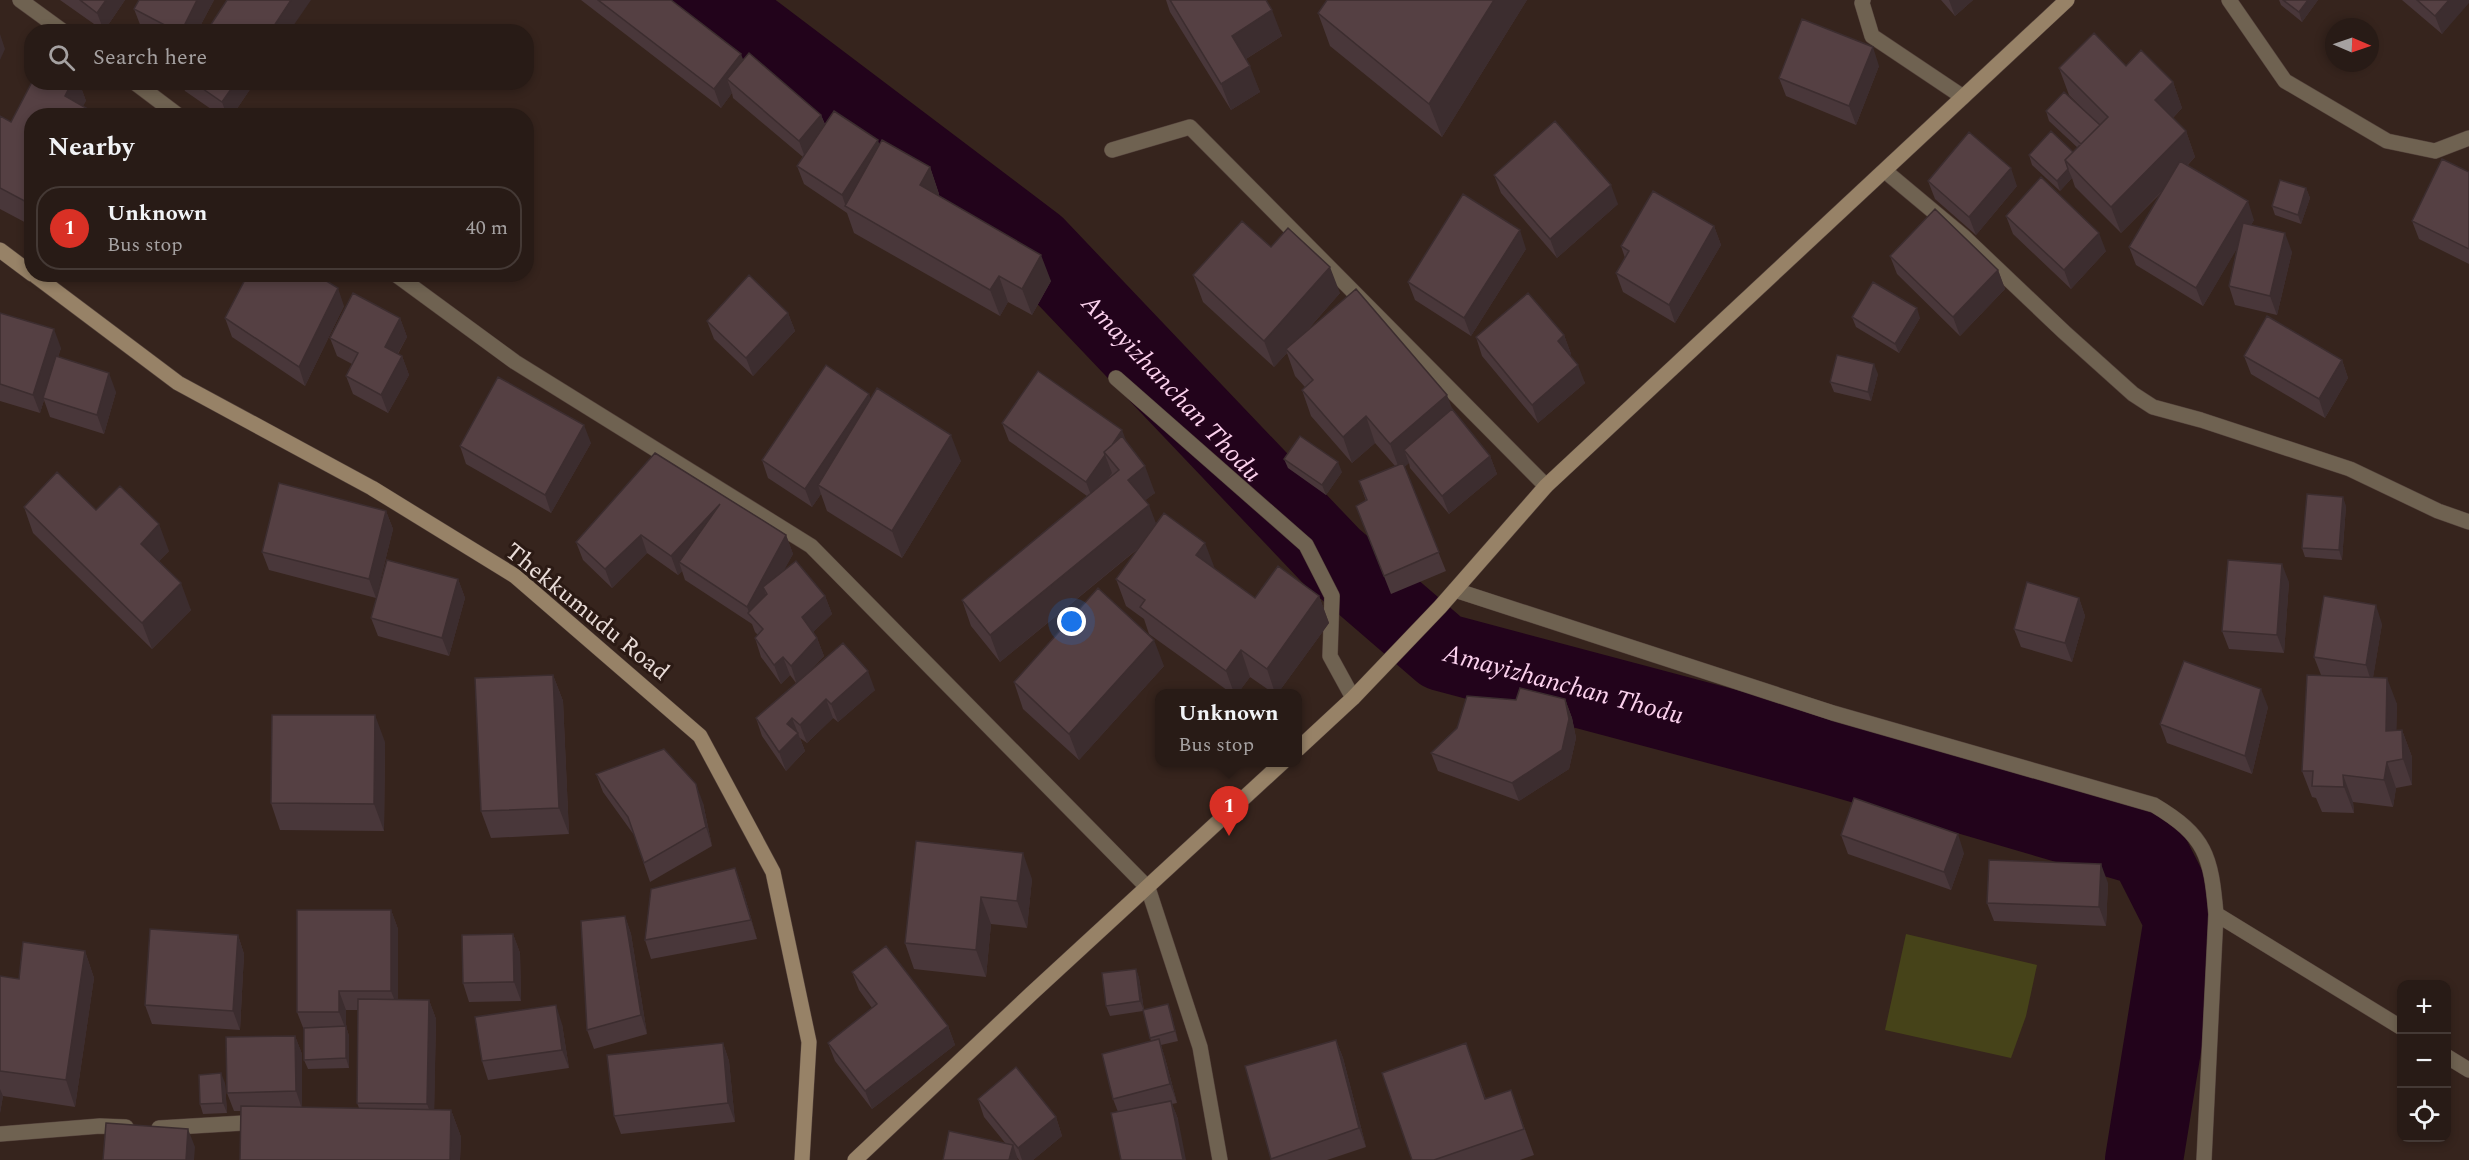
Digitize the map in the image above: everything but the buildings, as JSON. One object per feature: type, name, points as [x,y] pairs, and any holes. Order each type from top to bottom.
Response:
[{"type":"main road","points":[[1302,745],[1353,698],[1440,607],[1546,486],[2067,0]]},
{"type":"main road","name":"Thekkumudu Road","points":[[0,250],[24,268]]},
{"type":"main road","name":"Thekkumudu Road","points":[[43,282],[178,383],[372,488],[514,576],[700,736],[773,872],[809,1042],[802,1160]]},
{"type":"main road","points":[[855,1160],[1030,994],[1278,767]]},
{"type":"street","points":[[20,0],[53,24]]},
{"type":"street","points":[[1863,0],[1872,36],[1963,98]]},
{"type":"street","points":[[2229,0],[2285,81],[2387,141],[2435,151],[2469,138]]},
{"type":"street","points":[[145,90],[168,108]]},
{"type":"street","points":[[1112,150],[1190,127],[1546,486]]},
{"type":"street","points":[[1885,171],[1964,237],[2064,332],[2152,407],[2201,420],[2350,469],[2438,511],[2469,522]]},
{"type":"street","points":[[406,282],[515,362],[811,546],[1148,888],[1200,1047],[1220,1160]]},
{"type":"street","points":[[1116,378],[1306,544],[1332,596],[1330,656],[1353,698]]},
{"type":"street","points":[[1455,590],[1833,713],[2154,805],[2179,820],[2200,843],[2213,874],[2216,914],[2204,1160]]},
{"type":"street","points":[[2216,914],[2397,1025]]},
{"type":"street","points":[[2451,1059],[2469,1070]]},
{"type":"street","points":[[0,1134],[100,1126],[172,1129],[268,1121]]},
{"type":"shaded area","points":[[1906,934],[2037,965],[2026,1016],[2011,1058],[1885,1030]]},
{"type":"waterway","name":"Amayizhanchan Thodu","points":[[711,0],[1035,245],[1332,557],[1442,652],[1829,755],[2147,848],[2183,919],[2144,1160]]},
{"type":"place","name":"Unknown","points":[[1229,836]]}]
